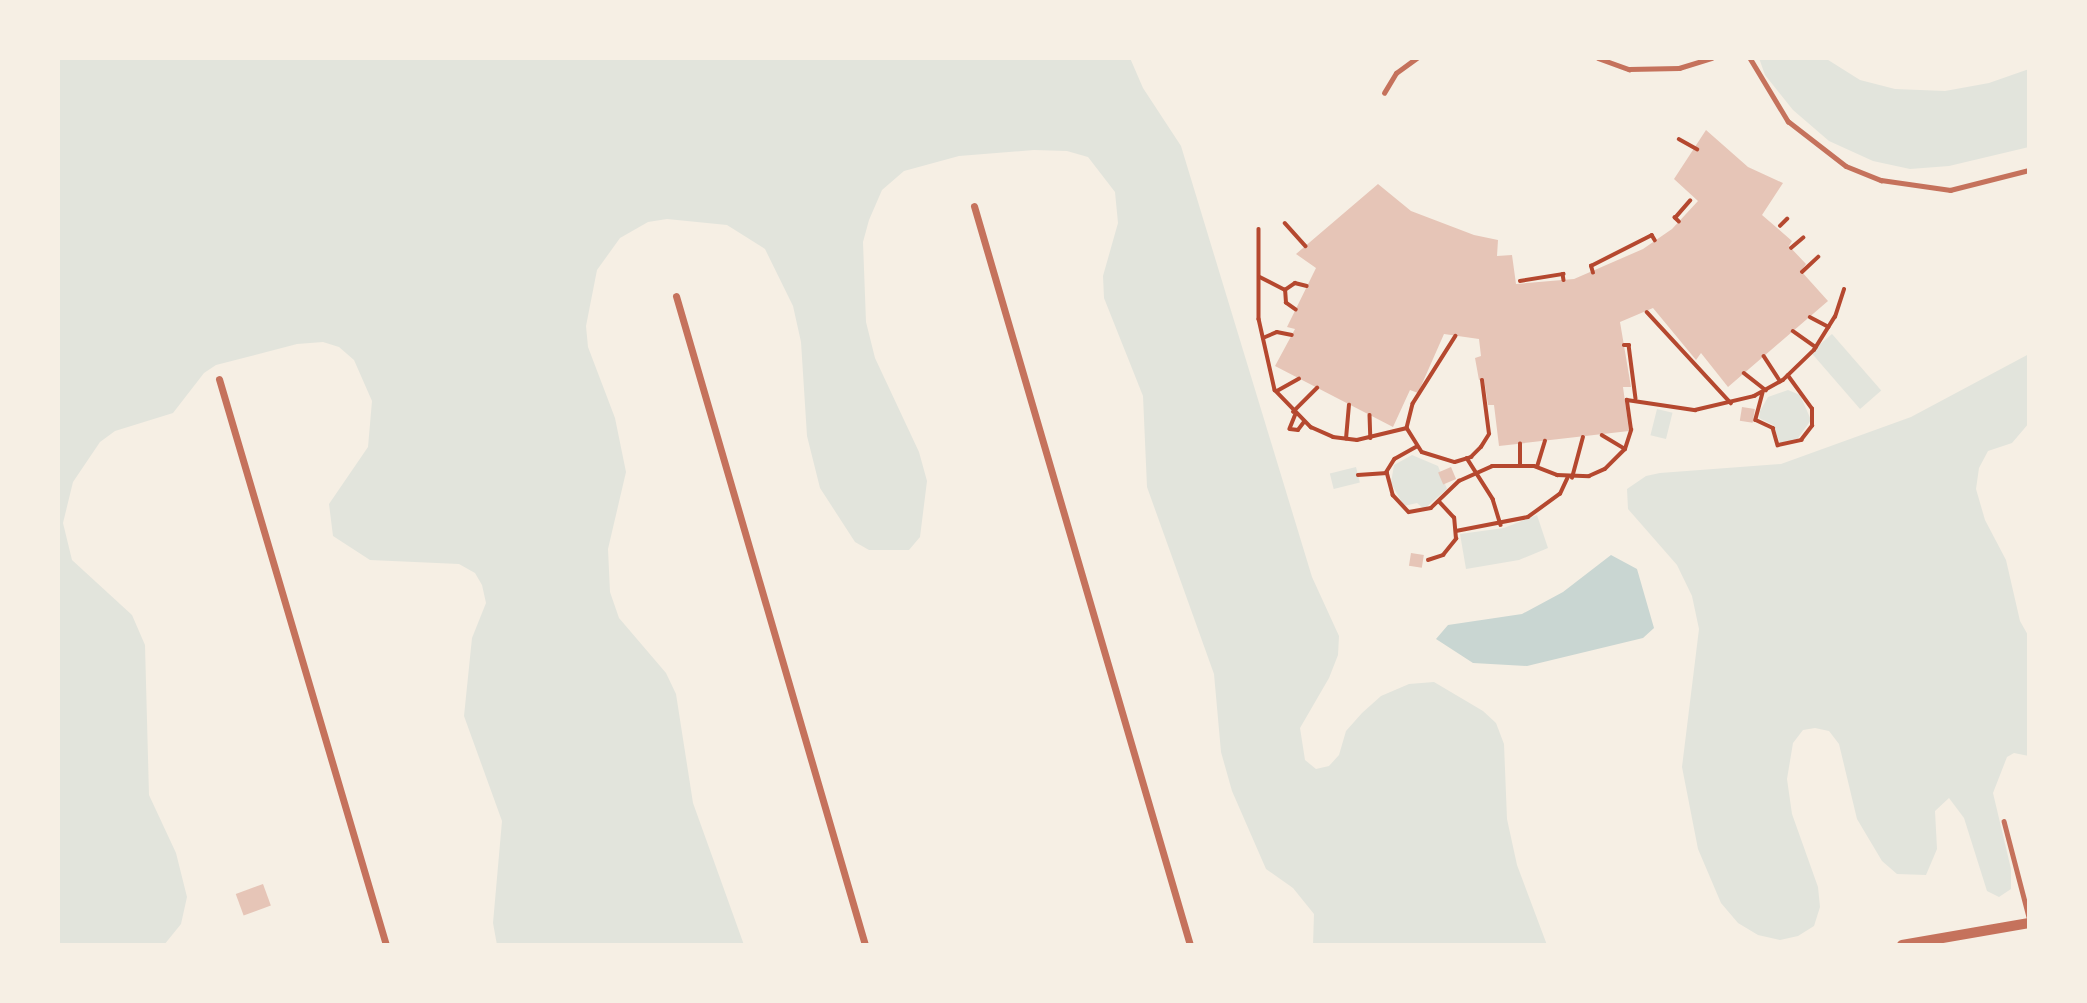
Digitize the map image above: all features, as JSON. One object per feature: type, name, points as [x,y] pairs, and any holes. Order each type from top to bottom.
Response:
[{"type":"street","points":[[974,206],[1190,945]]},
{"type":"street","points":[[676,296],[865,945]]},
{"type":"street","points":[[219,379],[386,945]]},
{"type":"street","points":[[1902,945],[2029,923]]},
{"type":"lane","points":[[1384,93],[1396,73],[1417,58]]},
{"type":"lane","points":[[1598,58],[1629,69],[1679,68],[1711,58]]},
{"type":"lane","points":[[1750,58],[1788,121],[1846,166],[1881,180],[1950,190],[2029,170]]},
{"type":"lane","points":[[2004,821],[2029,917]]},
{"type":"path","points":[[1679,139],[1697,149]]},
{"type":"path","points":[[1679,222],[1675,218],[1690,201]]},
{"type":"path","points":[[1780,226],[1787,219]]},
{"type":"path","points":[[1285,223],[1306,246]]},
{"type":"path","points":[[1259,229],[1262,338],[1277,391],[1294,413],[1305,422],[1346,439],[1371,438],[1407,428]]},
{"type":"path","points":[[1593,273],[1591,266],[1627,251],[1652,235],[1656,240]]},
{"type":"path","points":[[1791,248],[1803,238]]},
{"type":"path","points":[[1627,251],[1630,256]]},
{"type":"path","points":[[1802,272],[1818,257]]},
{"type":"path","points":[[1520,281],[1542,280],[1563,274],[1564,280]]},
{"type":"path","points":[[1259,277],[1285,290]]},
{"type":"path","points":[[1285,290],[1295,284],[1307,286]]},
{"type":"path","points":[[1417,447],[1395,459],[1387,473],[1393,495],[1409,512],[1431,508],[1474,472],[1520,465],[1570,477],[1605,469],[1625,449],[1632,430],[1627,400],[1636,399],[1695,410],[1731,404],[1765,391],[1788,376],[1816,347],[1829,327],[1844,289]]},
{"type":"path","points":[[1285,290],[1286,303],[1296,310]]},
{"type":"path","points":[[1647,312],[1731,404]]},
{"type":"path","points":[[1810,317],[1829,327]]},
{"type":"path","points":[[1793,331],[1816,347]]},
{"type":"path","points":[[1262,338],[1277,332],[1292,335]]},
{"type":"path","points":[[1456,336],[1413,404],[1407,428],[1417,447],[1438,460],[1467,458],[1489,434],[1482,380]]},
{"type":"path","points":[[1624,345],[1629,345],[1636,399]]},
{"type":"path","points":[[1764,356],[1780,382]]},
{"type":"path","points":[[1744,373],[1765,391]]},
{"type":"path","points":[[1765,391],[1756,420],[1773,428],[1778,444],[1801,440],[1812,426],[1812,409],[1788,376]]},
{"type":"path","points":[[1277,391],[1299,379]]},
{"type":"path","points":[[1305,422],[1298,430],[1290,429],[1294,413],[1317,388]]},
{"type":"path","points":[[1346,439],[1349,405]]},
{"type":"path","points":[[1370,415],[1371,438]]},
{"type":"path","points":[[1602,435],[1625,449]]},
{"type":"path","points":[[1456,531],[1500,525],[1546,508],[1570,477],[1583,437]]},
{"type":"path","points":[[1537,467],[1545,441]]},
{"type":"path","points":[[1520,444],[1520,465]]},
{"type":"path","points":[[1467,458],[1493,499],[1500,525]]},
{"type":"path","points":[[1358,475],[1387,473]]},
{"type":"path","points":[[1428,559],[1452,548],[1456,531],[1454,518],[1438,502]]},
{"type":"shaded area","points":[[58,58],[1130,58],[1143,88],[1181,146],[1312,577],[1339,636],[1338,655],[1329,678],[1300,728],[1305,760],[1316,769],[1329,766],[1339,755],[1346,731],[1362,713],[1381,696],[1409,684],[1434,682],[1483,711],[1496,723],[1504,744],[1507,819],[1517,865],[1547,945],[1313,945],[1314,914],[1293,888],[1266,869],[1232,791],[1221,752],[1214,674],[1147,487],[1143,396],[1104,298],[1103,276],[1118,223],[1115,192],[1088,157],[1067,151],[1034,150],[959,156],[904,171],[882,190],[869,220],[863,242],[866,322],[875,358],[919,452],[927,481],[920,537],[909,550],[869,550],[855,542],[820,488],[807,436],[801,342],[793,306],[765,249],[727,225],[667,219],[648,222],[620,238],[597,270],[586,326],[588,347],[615,418],[626,472],[608,549],[610,592],[619,618],[666,673],[676,694],[693,803],[744,945],[497,945],[493,923],[502,821],[464,716],[472,638],[486,603],[482,585],[475,573],[459,564],[370,560],[333,536],[329,504],[368,447],[372,401],[354,360],[339,347],[323,342],[297,344],[216,365],[204,373],[173,413],[115,431],[100,442],[73,482],[63,523],[72,560],[132,615],[145,645],[149,795],[176,853],[187,897],[181,924],[164,945],[58,945]]},
{"type":"shaded area","points":[[1759,58],[1825,58],[1860,80],[1895,89],[1945,91],[1989,83],[2029,69],[2029,147],[1949,166],[1910,169],[1873,161],[1829,141],[1793,110],[1765,75]]},
{"type":"shaded area","points":[[1832,334],[1881,391],[1860,409],[1811,352]]},
{"type":"shaded area","points":[[2029,354],[2029,423],[2012,443],[1988,451],[1979,468],[1976,489],[1985,520],[2006,560],[2020,621],[2029,637],[2029,756],[2014,753],[2007,757],[1993,793],[2011,869],[2011,889],[1999,897],[1987,891],[1964,818],[1949,798],[1935,811],[1937,849],[1926,875],[1897,874],[1882,861],[1857,819],[1839,744],[1829,731],[1815,728],[1803,730],[1793,743],[1787,779],[1792,814],[1818,887],[1820,907],[1814,926],[1798,936],[1780,940],[1758,935],[1738,923],[1721,903],[1698,849],[1682,767],[1699,629],[1692,596],[1677,565],[1628,509],[1627,489],[1646,476],[1660,473],[1781,464],[1911,417]]},
{"type":"shaded area","points":[[1788,390],[1800,395],[1811,420],[1796,441],[1780,443],[1773,425],[1759,418],[1760,411],[1768,397]]},
{"type":"shaded area","points":[[1657,409],[1673,413],[1666,439],[1650,435]]},
{"type":"shaded area","points":[[1412,455],[1438,466],[1447,489],[1424,509],[1417,503],[1404,506],[1391,483],[1394,465]]},
{"type":"shaded area","points":[[1356,467],[1360,483],[1334,489],[1330,474]]},
{"type":"shaded area","points":[[1537,515],[1548,548],[1519,560],[1466,569],[1460,534],[1504,528]]},
{"type":"shaded area","points":[[1611,555],[1637,569],[1654,628],[1643,638],[1527,666],[1473,663],[1436,639],[1448,625],[1522,614],[1563,592]]},
{"type":"building","points":[[1706,130],[1748,167],[1783,183],[1762,215],[1792,241],[1789,246],[1806,264],[1801,271],[1828,301],[1728,387],[1701,353],[1696,360],[1653,308],[1620,322],[1631,387],[1623,387],[1629,431],[1499,446],[1494,405],[1488,405],[1484,379],[1479,380],[1475,358],[1481,356],[1479,339],[1444,334],[1418,393],[1410,390],[1393,427],[1275,366],[1295,329],[1287,327],[1316,268],[1296,254],[1378,184],[1411,211],[1474,235],[1498,240],[1497,256],[1512,255],[1516,284],[1574,279],[1643,249],[1672,229],[1698,201],[1674,179]]},
{"type":"building","points":[[1742,407],[1755,409],[1753,423],[1740,421]]},
{"type":"building","points":[[1451,467],[1456,479],[1443,484],[1438,472]]},
{"type":"building","points":[[1411,553],[1424,555],[1422,568],[1409,566]]},
{"type":"building","points":[[263,884],[271,906],[244,916],[236,894]]}]
